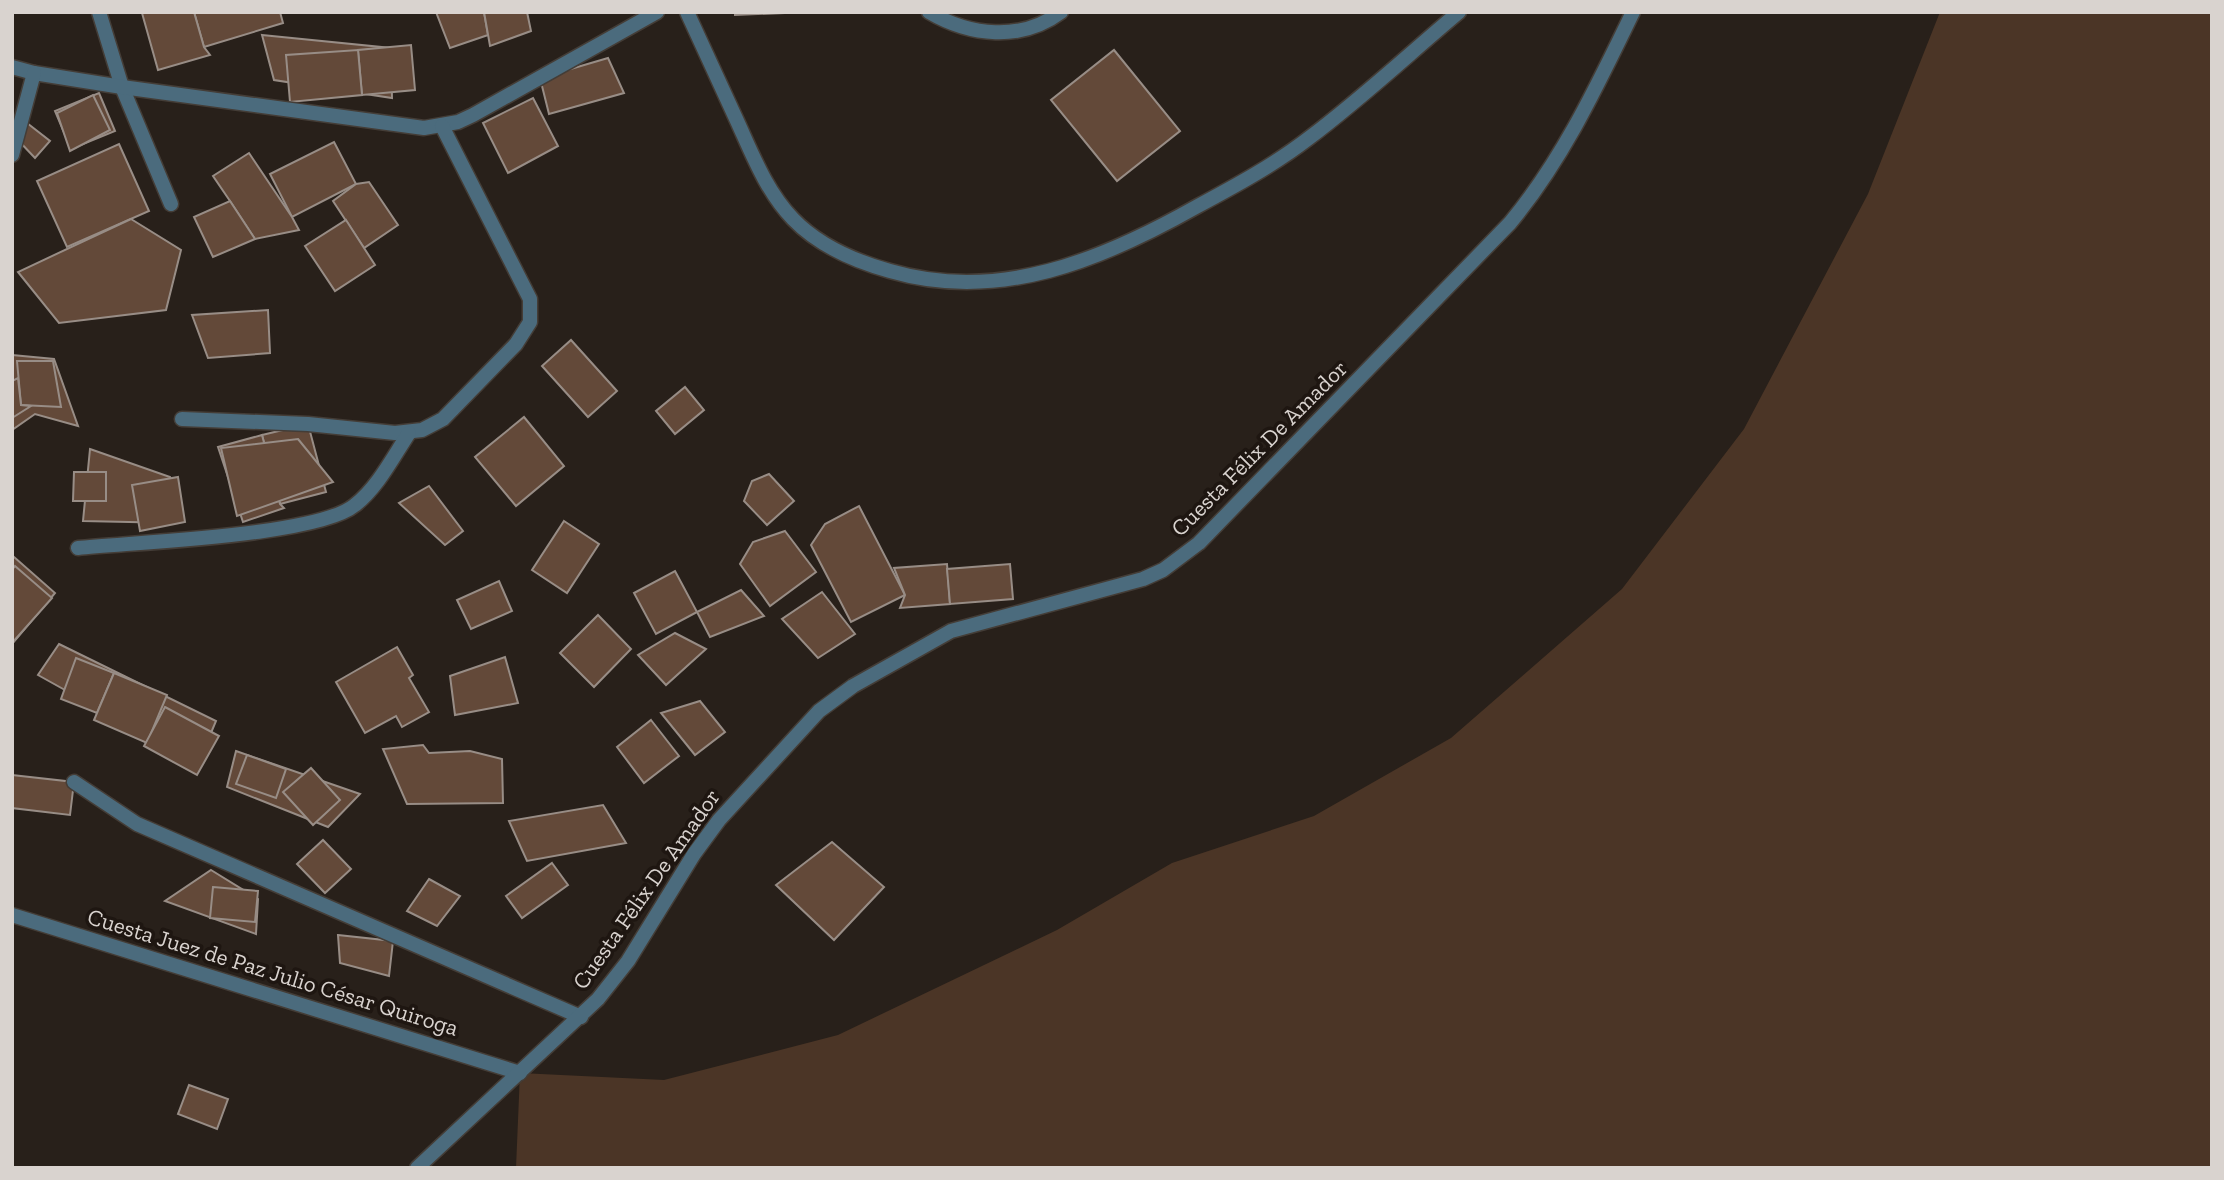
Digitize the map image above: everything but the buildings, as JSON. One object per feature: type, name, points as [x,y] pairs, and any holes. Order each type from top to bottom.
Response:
[{"type":"street","points":[[99,12],[122,88],[171,204]]},
{"type":"street","points":[[12,67],[122,88],[406,127],[442,126],[473,115],[657,12]]},
{"type":"street","points":[[687,12],[761,174],[793,219],[844,255],[875,267],[909,276],[974,283],[1042,274],[1108,252],[1140,238],[1243,181],[1310,138],[1459,12]]},
{"type":"street","points":[[929,12],[963,28],[987,33],[1032,28],[1061,12]]},
{"type":"street","name":"Cuesta Félix De Amador","points":[[416,1168],[580,1017],[628,961],[694,854],[719,820],[787,743],[834,699],[951,631],[1143,579],[1172,564],[1199,543],[1510,223],[1534,194],[1572,135],[1633,12]]},
{"type":"street","points":[[12,155],[34,73]]},
{"type":"street","points":[[182,419],[308,424],[409,433],[433,426],[443,419],[516,344],[530,322],[532,311],[526,288],[442,126]]},
{"type":"street","points":[[78,548],[292,527],[336,517],[369,493],[409,433]]},
{"type":"street","points":[[74,782],[137,824],[580,1017]]},
{"type":"street","name":"Cuesta Juez de Paz Julio César Quiroga","points":[[12,915],[520,1073]]},
{"type":"shaded area","points":[[1940,12],[2212,12],[2212,1168],[516,1168],[520,1073],[664,1080],[838,1035],[1057,930],[1172,863],[1314,816],[1451,738],[1622,589],[1744,429],[1868,194]]}]
